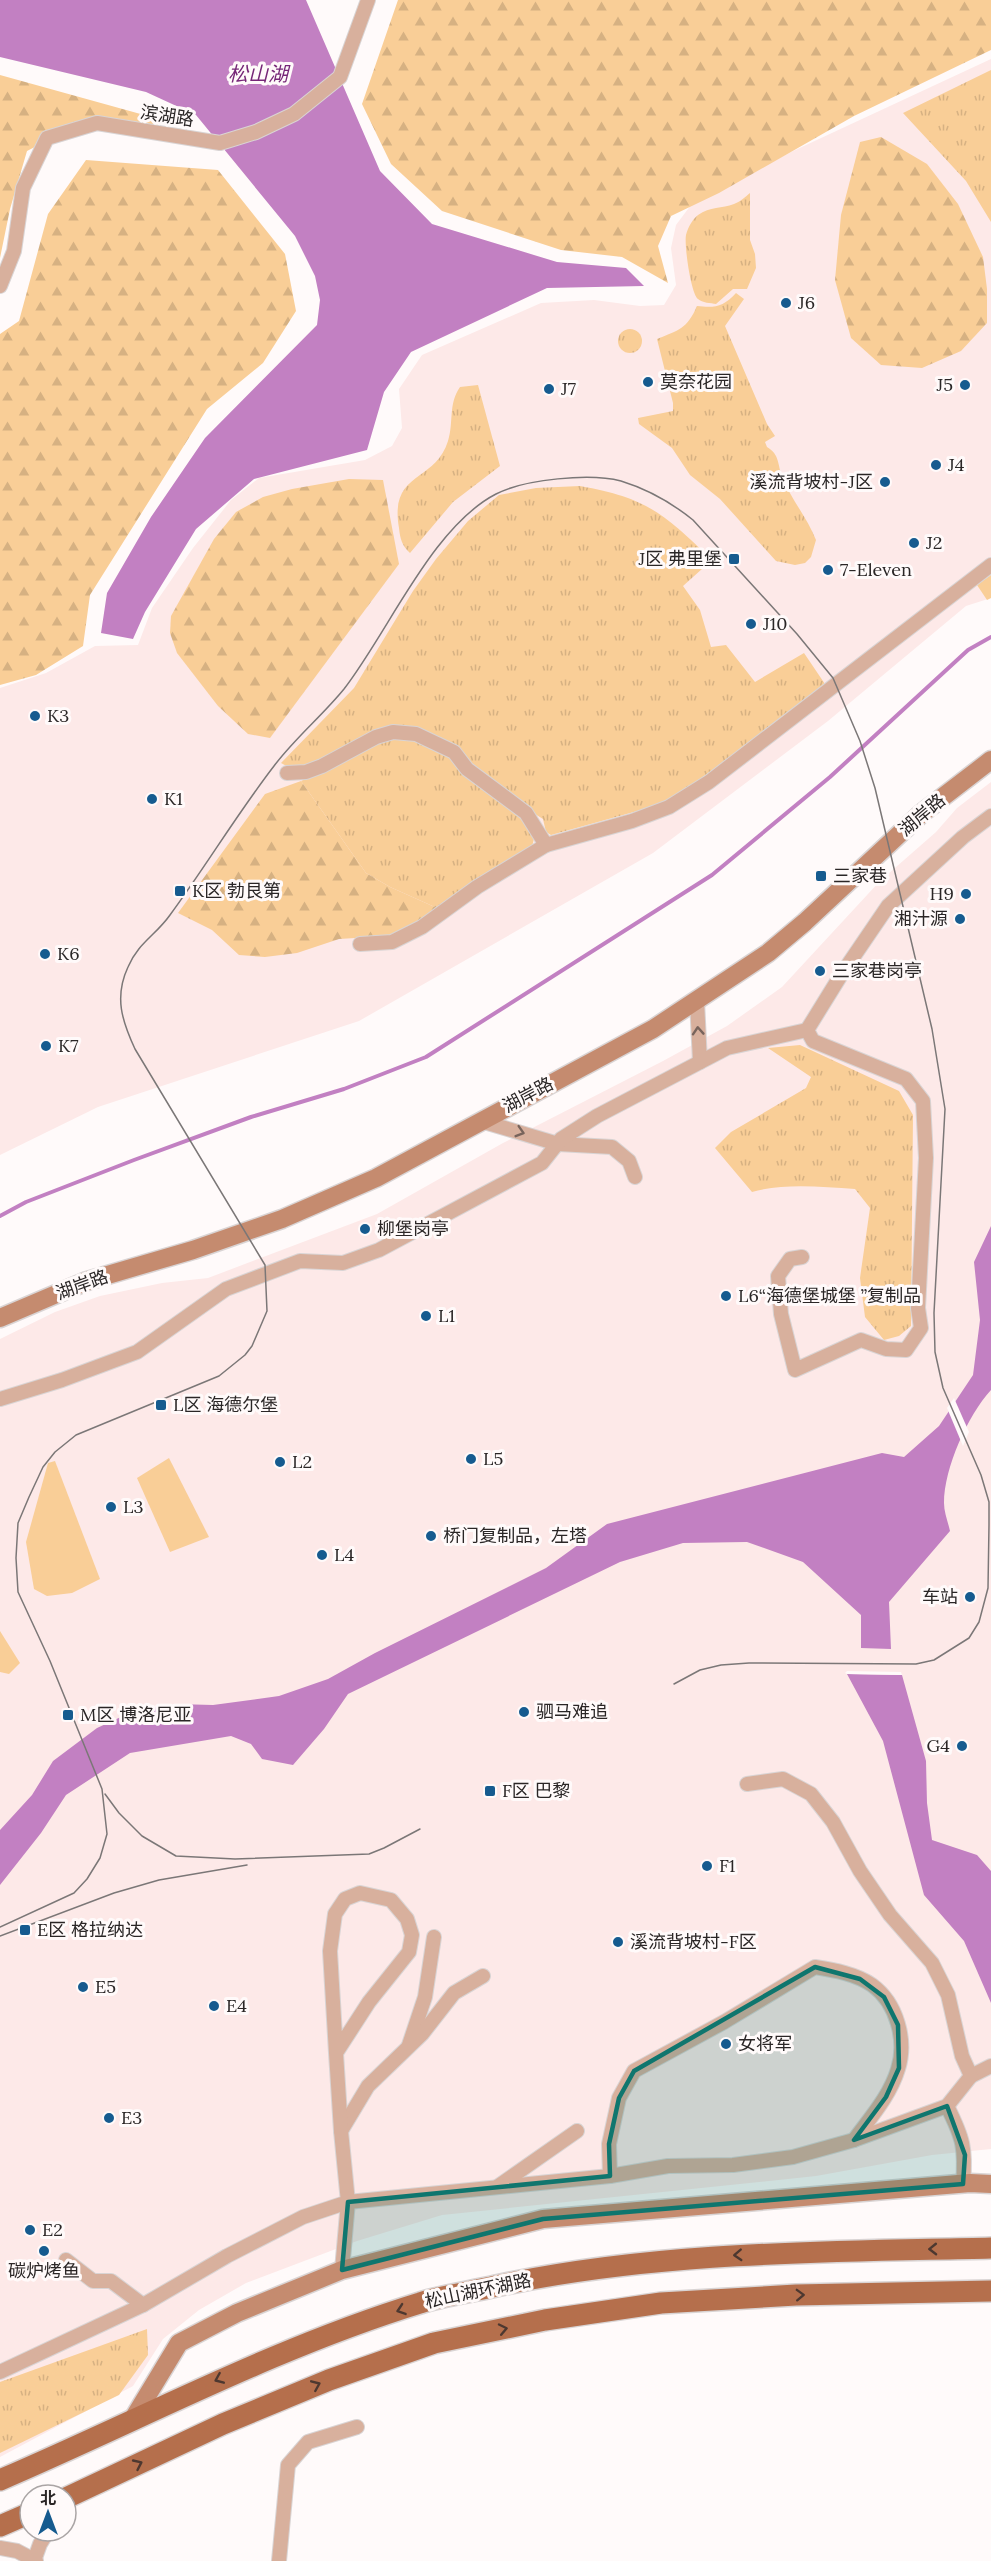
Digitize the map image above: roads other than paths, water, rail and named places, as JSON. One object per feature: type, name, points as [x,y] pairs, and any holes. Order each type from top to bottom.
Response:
[{"type":"main road","name":"松山湖环湖路","points":[[0,2480],[206,2385],[335,2332],[422,2302],[538,2277],[668,2259],[794,2252],[991,2248]]},
{"type":"main road","points":[[78,2492],[223,2424],[329,2380],[434,2343],[523,2324],[661,2302],[796,2295],[991,2291]]},
{"type":"main road","points":[[0,2526],[18,2518]]},
{"type":"street","name":"滨湖路","points":[[0,286],[14,251],[23,188],[47,138],[97,123],[220,143],[256,132],[294,114],[340,77],[368,0]]},
{"type":"street","points":[[360,945],[392,942],[422,927],[477,887],[546,845],[632,821],[669,807],[709,783],[991,565]]},
{"type":"street","points":[[287,773],[306,772],[322,766],[376,737],[393,732],[416,734],[454,752],[467,769],[526,813],[546,845]]},
{"type":"street","name":"湖岸路","points":[[0,1318],[87,1281],[193,1250],[282,1219],[376,1178],[653,1029],[768,953],[821,908],[922,813],[991,760]]},
{"type":"street","points":[[0,1400],[137,1352],[226,1289],[300,1261],[343,1263],[379,1250],[542,1163],[558,1144],[597,1116],[727,1048],[807,1030],[888,906],[963,837],[991,816]]},
{"type":"street","points":[[697,1001],[700,1062]]},
{"type":"street","points":[[802,1257],[790,1258],[778,1276],[781,1314],[795,1370],[861,1340],[886,1349],[906,1350],[921,1328],[918,1308],[926,1158],[923,1101],[906,1079],[813,1041],[807,1030]]},
{"type":"street","points":[[481,1120],[558,1144],[612,1147],[630,1161],[635,1177]]},
{"type":"street","points":[[747,1784],[783,1779],[811,1794],[833,1822],[860,1870],[890,1915],[932,1963],[948,1995],[962,2056],[971,2076]]},
{"type":"street","points":[[336,2053],[369,2002],[409,1952],[412,1935],[407,1919],[391,1900],[360,1893],[345,1899],[335,1914],[330,1951],[336,2053],[341,2131],[348,2202],[342,2270]]},
{"type":"street","points":[[408,2047],[425,1997],[434,1936]]},
{"type":"street","points":[[610,2176],[609,2144],[619,2098],[634,2071],[724,2022],[815,1967],[848,1974],[871,1985],[890,2005],[898,2025],[901,2047],[898,2068],[886,2097],[854,2140]]},
{"type":"street","points":[[341,2131],[368,2086],[422,2034],[454,1993],[483,1976]]},
{"type":"street","points":[[0,2372],[143,2305],[227,2256],[303,2217],[348,2202],[610,2176],[668,2166],[733,2165],[793,2157],[854,2140],[947,2106],[971,2076],[989,2067]]},
{"type":"street","points":[[947,2106],[959,2131],[965,2155],[963,2184]]},
{"type":"street","points":[[495,2188],[577,2131]]},
{"type":"street","points":[[133,2419],[178,2343],[237,2313],[342,2270],[543,2219],[963,2184],[991,2184]]},
{"type":"street","points":[[66,2260],[93,2281],[111,2281],[143,2305]]},
{"type":"street","points":[[279,2561],[288,2465],[308,2442],[357,2427]]},
{"type":"street","points":[[78,2499],[99,2482]]},
{"type":"street","points":[[0,2548],[17,2551],[35,2560],[43,2543]]},
{"type":"water","name":"松山湖","points":[[0,0],[306,0],[380,171],[432,224],[557,262],[626,268],[644,286],[547,288],[411,352],[384,392],[367,450],[254,479],[196,529],[145,612],[133,639],[101,633],[107,593],[151,517],[205,438],[317,325],[320,300],[315,276],[295,236],[196,115],[146,92],[0,57]]},
{"type":"water","points":[[991,1226],[991,1390],[966,1428],[948,1474],[944,1503],[950,1531],[889,1602],[891,1649],[861,1648],[861,1615],[803,1562],[747,1542],[683,1543],[620,1562],[348,1694],[324,1729],[293,1765],[262,1759],[251,1744],[231,1736],[130,1753],[66,1795],[41,1833],[0,1885],[0,1830],[32,1795],[53,1761],[97,1728],[136,1710],[176,1704],[213,1705],[279,1696],[328,1679],[375,1653],[546,1568],[607,1524],[882,1453],[904,1457],[939,1426],[973,1375],[980,1320],[974,1262]]},
{"type":"water","points":[[847,1674],[902,1675],[926,1761],[927,1803],[932,1840],[977,1855],[991,1871],[991,2003],[964,1941],[924,1895],[883,1741]]},
{"type":"waterway","points":[[0,1216],[26,1202],[134,1160],[251,1117],[344,1089],[426,1057],[712,875],[830,777],[968,650],[991,637]]},
{"type":"tram line","points":[[0,1927],[74,1893],[87,1879],[100,1858],[107,1834],[102,1789],[50,1661],[18,1592],[16,1558],[18,1523],[29,1497],[43,1467],[55,1452],[76,1435],[219,1376],[245,1355],[252,1346],[267,1311],[265,1265],[130,1039],[121,1009],[121,989],[128,967],[142,945],[165,922],[274,766],[344,689],[413,582],[452,530],[473,509],[496,494],[523,485],[558,479],[592,478],[621,481],[659,497],[693,520],[797,634],[833,678],[860,741],[875,788],[932,1029],[945,1109],[934,1313],[935,1352],[943,1388],[981,1475],[989,1502],[988,1588],[979,1622],[969,1638],[934,1660],[916,1664],[749,1663],[721,1665],[700,1670],[674,1684]]},
{"type":"tram line","points":[[105,1794],[119,1813],[142,1836],[176,1856],[235,1859],[369,1854],[420,1829]]},
{"type":"tram line","points":[[0,1936],[114,1893],[159,1880],[247,1865]]},
{"type":"place","name":"J6","points":[[786,303]]},
{"type":"place","name":"莫奈花园","points":[[648,382]]},
{"type":"place","name":"J5","points":[[965,385]]},
{"type":"place","name":"J7","points":[[549,389]]},
{"type":"place","name":"J4","points":[[936,465]]},
{"type":"place","name":"溪流背坡村-J区","points":[[885,482]]},
{"type":"place","name":"J2","points":[[914,543]]},
{"type":"place","name":"J区 弗里堡","points":[[734,559]]},
{"type":"place","name":"7-Eleven","points":[[828,570]]},
{"type":"place","name":"J10","points":[[751,624]]},
{"type":"place","name":"K3","points":[[35,716]]},
{"type":"place","name":"K1","points":[[152,799]]},
{"type":"place","name":"三家巷","points":[[821,876]]},
{"type":"place","name":"K区 勃艮第","points":[[180,891]]},
{"type":"place","name":"H9","points":[[966,894]]},
{"type":"place","name":"湘汁源","points":[[960,919]]},
{"type":"place","name":"K6","points":[[45,954]]},
{"type":"place","name":"三家巷岗亭","points":[[820,971]]},
{"type":"place","name":"K7","points":[[46,1046]]},
{"type":"place","name":"柳堡岗亭","points":[[365,1229]]},
{"type":"place","name":"L6“海德堡城堡 ”复制品","points":[[726,1296]]},
{"type":"place","name":"L1","points":[[426,1316]]},
{"type":"place","name":"L区 海德尔堡","points":[[161,1405]]},
{"type":"place","name":"L5","points":[[471,1459]]},
{"type":"place","name":"L2","points":[[280,1462]]},
{"type":"place","name":"L3","points":[[111,1507]]},
{"type":"place","name":"桥门复制品，左塔","points":[[431,1536]]},
{"type":"place","name":"L4","points":[[322,1555]]},
{"type":"place","name":"车站","points":[[970,1597]]},
{"type":"place","name":"驷马难追","points":[[524,1712]]},
{"type":"place","name":"M区 博洛尼亚","points":[[68,1715]]},
{"type":"place","name":"G4","points":[[962,1746]]},
{"type":"place","name":"F区 巴黎","points":[[490,1791]]},
{"type":"place","name":"F1","points":[[707,1866]]},
{"type":"place","name":"E区 格拉纳达","points":[[25,1930]]},
{"type":"place","name":"溪流背坡村-F区","points":[[618,1942]]},
{"type":"place","name":"E5","points":[[83,1987]]},
{"type":"place","name":"E4","points":[[214,2006]]},
{"type":"place","name":"女将军","points":[[726,2044]]},
{"type":"place","name":"E3","points":[[109,2118]]},
{"type":"place","name":"E2","points":[[30,2230]]},
{"type":"place","name":"碳炉烤鱼","points":[[44,2251]]}]
